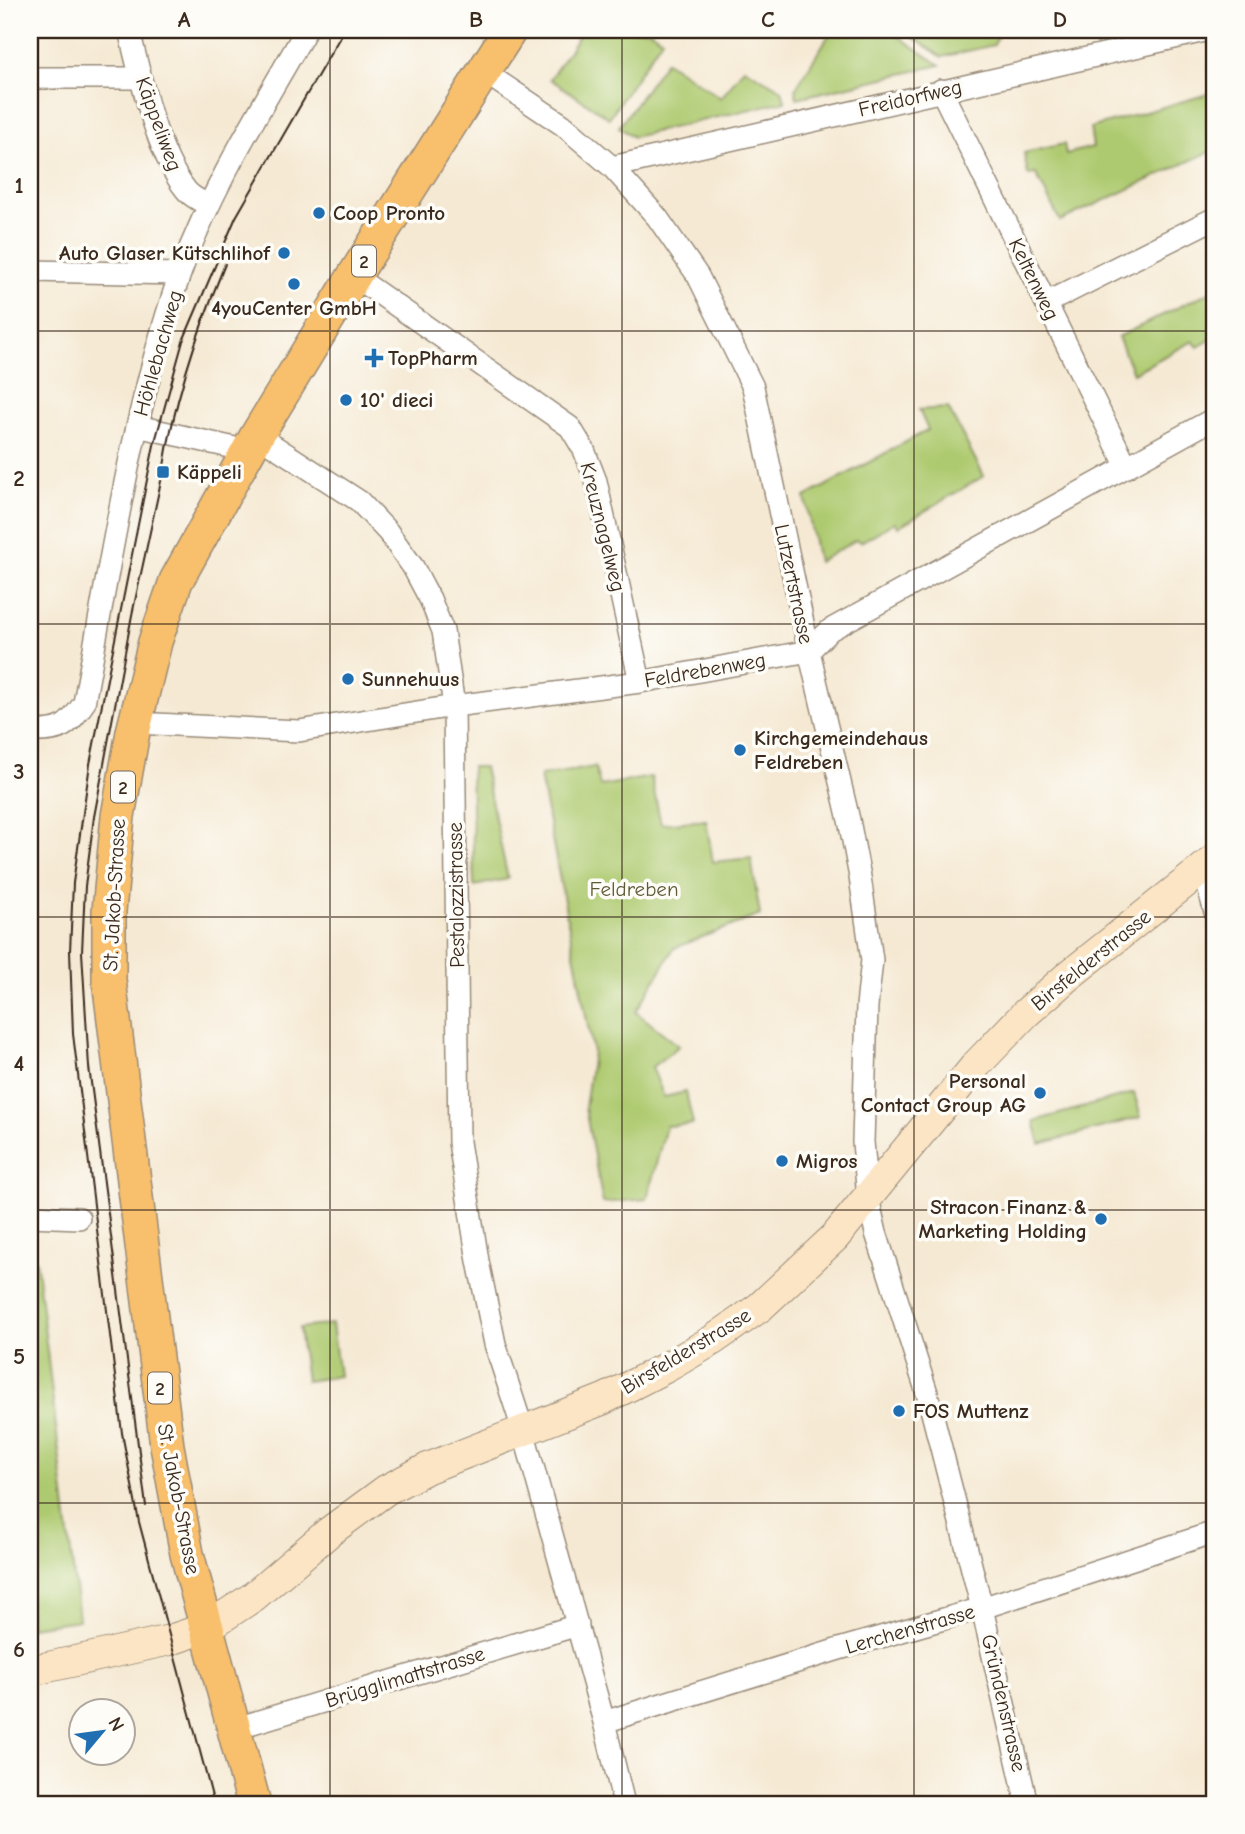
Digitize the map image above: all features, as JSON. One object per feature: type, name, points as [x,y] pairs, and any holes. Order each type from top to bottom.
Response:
[{"type":"main road","name":"St. Jakob-Strasse","points":[[254,1804],[187,1553],[167,1447],[109,981],[109,911],[118,819],[135,723],[155,642],[176,581],[252,443],[510,30]]},
{"type":"main road","name":"Birsfelderstrasse","points":[[30,1671],[170,1640],[206,1628],[253,1597],[329,1532],[386,1490],[428,1468],[604,1399],[713,1340],[760,1307],[835,1237],[977,1064],[1026,1013],[1209,864]]},
{"type":"street","name":"Käppeliweg","points":[[129,30],[140,78],[170,166],[188,192],[208,205]]},
{"type":"street","name":"Höhlebachweg","points":[[30,731],[61,729],[72,720],[84,703],[137,426],[180,274],[208,205],[306,30]]},
{"type":"street","name":"Freidorfweg","points":[[612,167],[1209,30]]},
{"type":"street","name":"Lutzertstrasse","points":[[484,72],[563,125],[612,167],[657,217],[698,276],[753,387],[808,651],[849,820],[872,960],[867,1006],[863,1142],[868,1198]]},
{"type":"street","points":[[30,78],[140,78]]},
{"type":"street","name":"Keltenweg","points":[[941,90],[1127,467]]},
{"type":"street","points":[[1046,303],[1215,218]]},
{"type":"street","points":[[30,271],[180,274]]},
{"type":"street","name":"Kreuznagelweg","points":[[354,276],[570,428],[584,450],[596,481],[640,682]]},
{"type":"street","points":[[808,651],[830,630],[1215,418]]},
{"type":"street","name":"Pestalozzistrasse","points":[[137,426],[252,443],[359,501],[388,532],[413,567],[430,598],[443,631],[454,706],[459,1142],[478,1261],[495,1344],[523,1430],[578,1625],[624,1804]]},
{"type":"street","name":"Feldrebenweg","points":[[135,723],[299,731],[454,706],[640,682],[808,651]]},
{"type":"street","points":[[1209,864],[1215,912]]},
{"type":"street","name":"Gründenstrasse","points":[[868,1198],[876,1233],[928,1393],[982,1608],[1027,1804]]},
{"type":"street","points":[[30,1216],[79,1218]]},
{"type":"street","name":"Lerchenstrasse","points":[[604,1723],[839,1649],[982,1608],[1215,1532]]},
{"type":"street","name":"Brügglimattstrasse","points":[[233,1729],[578,1625]]},
{"type":"green space","points":[[583,30],[649,30],[662,39],[609,118],[550,79]]},
{"type":"green space","points":[[831,30],[889,30],[940,65],[797,98],[795,89]]},
{"type":"green space","points":[[902,30],[1000,30],[994,45],[942,57]]},
{"type":"green space","points":[[666,61],[721,98],[744,68],[782,90],[785,101],[633,137],[619,127]]},
{"type":"green space","points":[[1215,92],[1215,159],[1211,151],[1060,221],[1036,174],[1028,175],[1024,153],[1064,144],[1066,154],[1093,147],[1090,128]]},
{"type":"green space","points":[[1215,289],[1215,337],[1198,347],[1193,341],[1133,373],[1118,337]]},
{"type":"green space","points":[[948,408],[984,476],[898,527],[895,522],[818,562],[805,497],[928,430],[919,410]]},
{"type":"green space","points":[[471,767],[484,767],[508,879],[474,886]]},
{"type":"green space","name":"Feldreben","points":[[595,767],[600,786],[651,777],[661,824],[706,820],[713,862],[751,858],[760,915],[674,948],[636,1012],[679,1046],[652,1067],[664,1097],[686,1092],[693,1124],[666,1126],[647,1199],[603,1203],[585,1108],[593,1052],[540,776]]},
{"type":"green space","points":[[1134,1093],[1141,1117],[1040,1144],[1034,1121]]},
{"type":"green space","points":[[30,1259],[36,1259],[79,1620],[30,1627]]},
{"type":"green space","points":[[332,1324],[339,1376],[306,1381],[299,1328]]},
{"type":"tram line","points":[[214,1804],[139,1522],[122,1433],[73,1034],[70,951],[73,883],[90,764],[154,445],[183,341],[236,217],[344,30]]},
{"type":"tram line","points":[[146,1506],[89,1067],[82,952],[85,886],[94,817],[132,615],[173,419],[196,341],[225,264]]},
{"type":"place","name":"Coop Pronto","points":[[319,213]]},
{"type":"place","name":"Auto Glaser Kütschlihof","points":[[284,253]]},
{"type":"place","name":"4youCenter GmbH","points":[[294,284]]},
{"type":"place","name":"TopPharm","points":[[374,358]]},
{"type":"place","name":"10' dieci","points":[[346,400]]},
{"type":"place","name":"Käppeli","points":[[163,472]]},
{"type":"place","name":"Sunnehuus","points":[[348,679]]},
{"type":"place","name":"Kirchgemeindehaus Feldreben","points":[[740,750]]},
{"type":"place","name":"Personal Contact Group AG","points":[[1040,1093]]},
{"type":"place","name":"Migros","points":[[782,1161]]},
{"type":"place","name":"Stracon Finanz & Marketing Holding","points":[[1101,1219]]},
{"type":"place","name":"FOS Muttenz","points":[[899,1411]]}]
